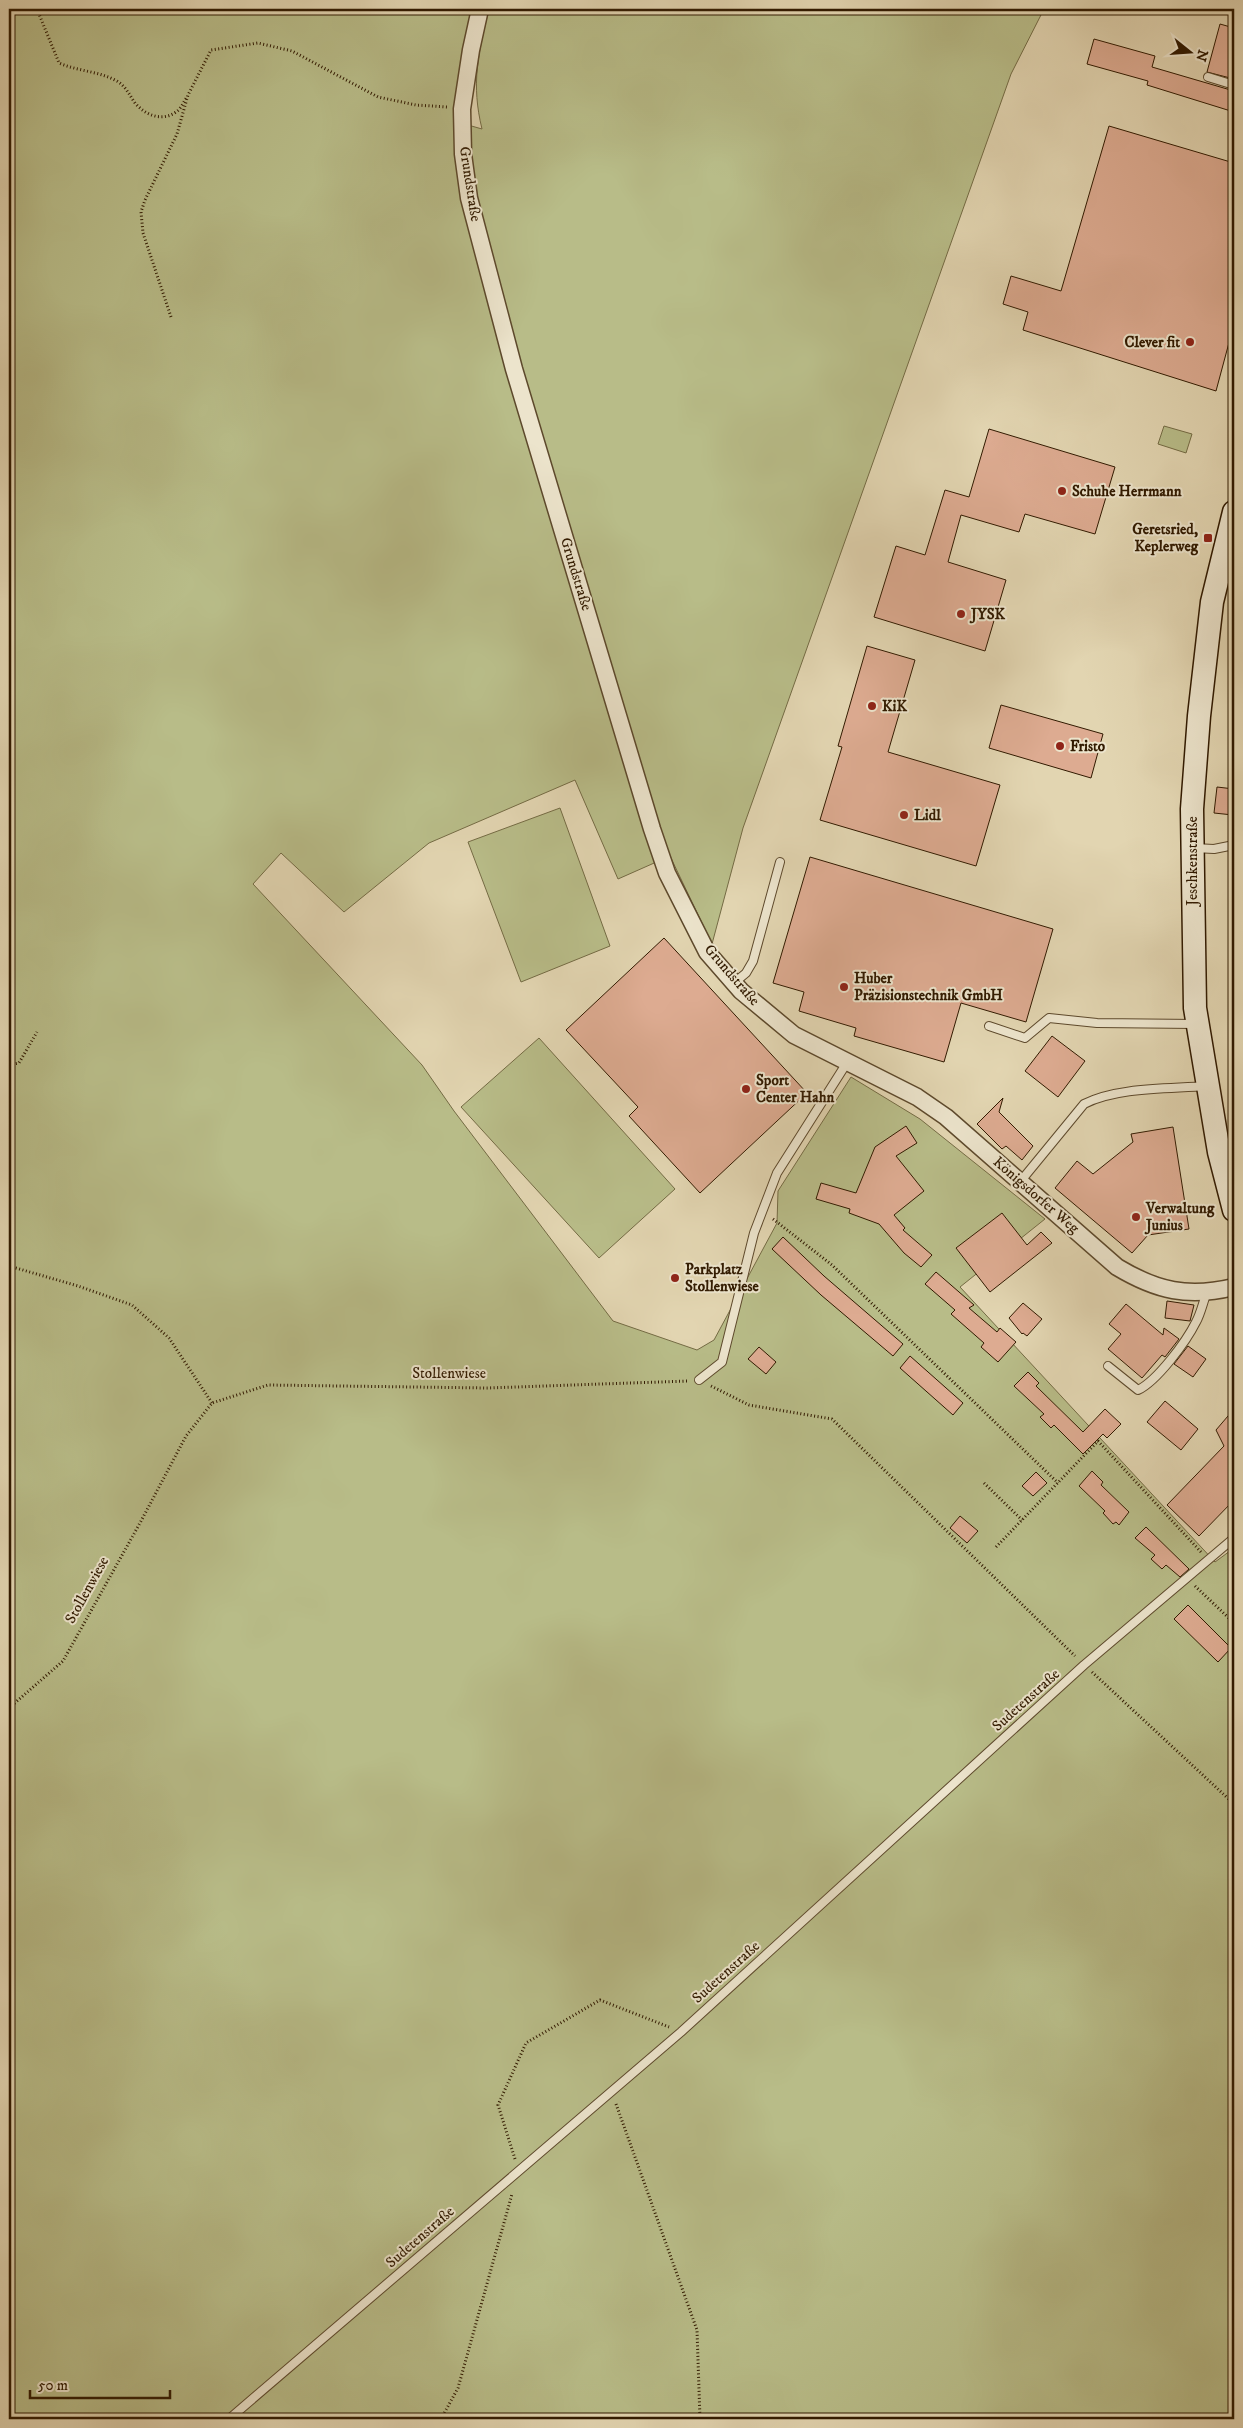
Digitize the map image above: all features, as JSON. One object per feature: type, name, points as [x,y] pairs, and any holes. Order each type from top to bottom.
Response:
[{"type":"street","name":"Grundstraße","points":[[480,9],[471,50],[462,109],[463,154],[471,207],[514,369],[667,874],[707,952],[734,983],[772,1019],[794,1035],[848,1061]]},
{"type":"street","name":"Jeschkenstraße","points":[[1234,512],[1212,602],[1199,716],[1192,809],[1195,1008],[1219,1152],[1234,1210]]},
{"type":"street","name":"Königsdorfer Weg","points":[[848,1061],[917,1097],[946,1117],[1117,1267],[1137,1279],[1171,1291],[1207,1292],[1234,1288]]},
{"type":"lane","points":[[1208,77],[1234,85]]},
{"type":"lane","points":[[1192,848],[1214,849],[1234,845]]},
{"type":"lane","points":[[734,983],[746,973],[752,961],[780,862]]},
{"type":"lane","points":[[988,1026],[1025,1038],[1049,1018],[1097,1023],[1198,1024]]},
{"type":"lane","points":[[699,1380],[722,1362],[754,1233],[777,1173],[848,1061]]},
{"type":"lane","points":[[1020,1182],[1076,1112],[1084,1104],[1095,1098],[1131,1092],[1208,1086]]},
{"type":"lane","points":[[1108,1366],[1138,1390],[1148,1385],[1190,1334],[1198,1320],[1207,1292]]},
{"type":"lane","name":"Sudetenstraße","points":[[229,2419],[681,2032],[1084,1665],[1234,1538]]},
{"type":"path","points":[[37,9],[59,63],[72,69],[105,75],[129,92],[136,104],[150,115],[161,118],[177,112],[212,50],[258,42],[292,51],[378,97],[416,105],[462,109]]},
{"type":"path","points":[[171,317],[143,234],[141,212],[177,134],[188,95]]},
{"type":"path","points":[[9,1065],[19,1063],[37,1032]]},
{"type":"path","points":[[764,1209],[777,1223],[832,1265],[1058,1483]]},
{"type":"path","points":[[9,1266],[78,1286],[132,1305],[169,1338],[212,1403]]},
{"type":"path","points":[[699,1380],[749,1405],[832,1418],[1084,1665],[1234,1804]]},
{"type":"path","name":"Stollenwiese","points":[[9,1708],[63,1661],[186,1436],[212,1403],[268,1385],[487,1388],[699,1380]]},
{"type":"path","points":[[996,1547],[1098,1441],[1208,1559]]},
{"type":"path","points":[[984,1483],[1022,1520]]},
{"type":"path","points":[[1186,1578],[1234,1623]]},
{"type":"path","points":[[612,2091],[696,2330],[700,2419]]},
{"type":"green space","points":[[9,9],[472,9],[465,37],[461,66],[461,123],[482,129],[476,83],[479,55],[489,9],[1044,9],[1011,74],[743,828],[712,944],[670,856],[618,879],[575,780],[429,843],[344,912],[281,853],[253,884],[422,1065],[454,1111],[613,1321],[697,1350],[714,1340],[777,1223],[778,1191],[851,1077],[920,1119],[1045,1219],[960,1287],[1215,1562],[1234,1548],[1234,2419],[9,2419]]},
{"type":"green space","points":[[1164,426],[1192,434],[1186,453],[1158,444]]},
{"type":"green space","points":[[560,808],[610,946],[521,982],[468,842]]},
{"type":"green space","points":[[539,1038],[675,1189],[599,1258],[461,1107]]},
{"type":"building","points":[[1220,24],[1234,28],[1234,79],[1207,72]]},
{"type":"building","points":[[1094,39],[1155,56],[1152,67],[1234,91],[1234,112],[1147,85],[1148,81],[1087,64]]},
{"type":"building","points":[[1109,126],[1234,163],[1234,324],[1216,391],[1023,330],[1028,312],[1003,304],[1011,276],[1061,291]]},
{"type":"building","points":[[989,429],[1115,467],[1095,534],[1025,514],[1019,532],[961,515],[948,562],[1006,580],[985,651],[874,617],[896,546],[925,555],[945,490],[969,497]]},
{"type":"building","points":[[867,646],[915,660],[888,752],[1000,785],[976,866],[820,820],[842,747],[838,746]]},
{"type":"building","points":[[1001,705],[1103,734],[1091,778],[989,748]]},
{"type":"building","points":[[1217,787],[1234,789],[1233,815],[1214,813]]},
{"type":"building","points":[[810,857],[1053,929],[1026,1022],[961,1003],[944,1062],[854,1036],[856,1028],[799,1011],[804,992],[773,983]]},
{"type":"building","points":[[664,938],[807,1093],[700,1193],[629,1116],[638,1107],[566,1030]]},
{"type":"building","points":[[1052,1036],[1085,1061],[1058,1097],[1025,1071]]},
{"type":"building","points":[[1003,1098],[999,1112],[1033,1146],[1022,1160],[1006,1146],[1002,1149],[977,1124]]},
{"type":"building","points":[[906,1126],[917,1143],[896,1156],[924,1191],[894,1215],[905,1228],[903,1230],[932,1255],[921,1267],[904,1253],[879,1224],[849,1213],[850,1209],[816,1199],[821,1183],[856,1193],[875,1147]]},
{"type":"building","points":[[1173,1127],[1189,1229],[1148,1235],[1132,1253],[1055,1188],[1077,1161],[1093,1174],[1133,1142],[1131,1134]]},
{"type":"building","points":[[1002,1213],[1027,1245],[1041,1232],[1052,1243],[990,1292],[956,1248]]},
{"type":"building","points":[[783,1237],[824,1276],[903,1344],[893,1356],[821,1295],[772,1249]]},
{"type":"building","points":[[936,1272],[974,1305],[969,1308],[997,1332],[1000,1328],[1016,1342],[998,1362],[981,1347],[984,1343],[951,1314],[955,1310],[925,1284]]},
{"type":"building","points":[[1167,1301],[1194,1305],[1190,1321],[1165,1318]]},
{"type":"building","points":[[1023,1303],[1042,1319],[1027,1336],[1022,1334],[1009,1318]]},
{"type":"building","points":[[1126,1304],[1163,1335],[1164,1328],[1179,1339],[1165,1357],[1162,1355],[1142,1378],[1108,1349],[1121,1334],[1109,1324]]},
{"type":"building","points":[[1188,1346],[1206,1359],[1193,1377],[1174,1364]]},
{"type":"building","points":[[759,1347],[776,1362],[766,1374],[748,1359]]},
{"type":"building","points":[[910,1356],[963,1403],[953,1415],[900,1368]]},
{"type":"building","points":[[1028,1372],[1039,1383],[1036,1386],[1083,1432],[1105,1409],[1121,1424],[1107,1438],[1103,1434],[1083,1454],[1054,1425],[1051,1428],[1040,1417],[1044,1414],[1014,1386]]},
{"type":"building","points":[[1165,1401],[1198,1429],[1181,1450],[1147,1422]]},
{"type":"building","points":[[1234,1409],[1234,1500],[1199,1536],[1167,1505],[1224,1446],[1216,1430]]},
{"type":"building","points":[[1092,1471],[1103,1482],[1101,1485],[1129,1512],[1119,1525],[1116,1522],[1113,1524],[1103,1513],[1105,1511],[1079,1486]]},
{"type":"building","points":[[1036,1472],[1047,1483],[1033,1496],[1022,1486]]},
{"type":"building","points":[[960,1516],[978,1531],[967,1543],[950,1528]]},
{"type":"building","points":[[1146,1527],[1189,1569],[1180,1577],[1166,1565],[1162,1569],[1151,1559],[1155,1555],[1135,1538]]},
{"type":"building","points":[[1188,1605],[1231,1648],[1218,1662],[1174,1619]]},
{"type":"place","name":"Clever fit","points":[[1190,342]]},
{"type":"place","name":"Schuhe Herrmann","points":[[1062,491]]},
{"type":"place","name":"Geretsried, Keplerweg","points":[[1208,538]]},
{"type":"place","name":"JYSK","points":[[961,614]]},
{"type":"place","name":"KiK","points":[[872,706]]},
{"type":"place","name":"Fristo","points":[[1060,746]]},
{"type":"place","name":"Lidl","points":[[904,815]]},
{"type":"place","name":"Huber Präzisionstechnik GmbH","points":[[844,987]]},
{"type":"place","name":"Sport Center Hahn","points":[[746,1089]]},
{"type":"place","name":"Verwaltung Junius","points":[[1136,1217]]},
{"type":"place","name":"Parkplatz Stollenwiese","points":[[675,1278]]}]
